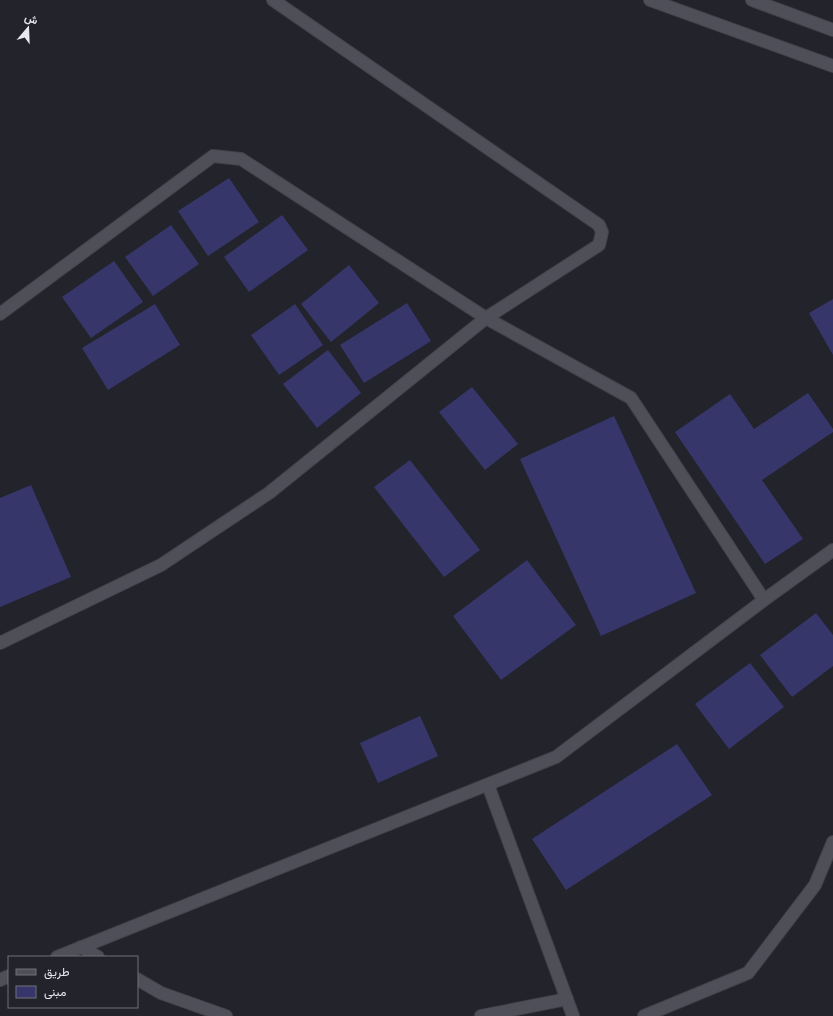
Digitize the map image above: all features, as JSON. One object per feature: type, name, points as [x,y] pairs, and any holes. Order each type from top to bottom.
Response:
[{"type":"street","points":[[0,643],[161,565],[275,488],[486,318],[599,245],[602,232],[599,225],[273,0]]},
{"type":"street","points":[[650,0],[833,66]]},
{"type":"street","points":[[752,0],[833,30]]},
{"type":"street","points":[[0,314],[213,156],[241,159],[486,318],[631,398],[764,600]]},
{"type":"street","points":[[59,956],[556,757],[764,600],[833,550]]},
{"type":"street","points":[[488,785],[573,1016]]},
{"type":"street","points":[[644,1016],[748,973],[815,885],[833,842]]},
{"type":"street","points":[[81,947],[96,956]]},
{"type":"street","points":[[138,980],[161,993],[226,1016]]},
{"type":"street","points":[[481,1016],[567,999]]},
{"type":"building","points":[[229,178],[259,222],[208,256],[178,211]]},
{"type":"building","points":[[282,215],[308,250],[249,292],[224,257]]},
{"type":"building","points":[[171,225],[199,264],[153,296],[125,257]]},
{"type":"building","points":[[114,261],[143,302],[91,338],[62,297]]},
{"type":"building","points":[[349,265],[379,303],[331,342],[301,304]]},
{"type":"building","points":[[833,299],[833,355],[809,313]]},
{"type":"building","points":[[407,303],[431,341],[364,383],[340,345]]},
{"type":"building","points":[[155,304],[180,345],[108,390],[82,348]]},
{"type":"building","points":[[295,304],[323,345],[279,375],[251,335]]},
{"type":"building","points":[[328,350],[361,393],[317,428],[283,384]]},
{"type":"building","points":[[472,387],[518,444],[485,470],[439,412]]},
{"type":"building","points":[[808,393],[833,429],[833,432],[762,480],[803,539],[765,564],[675,432],[730,394],[754,429]]},
{"type":"building","points":[[614,416],[696,593],[601,636],[520,459]]},
{"type":"building","points":[[410,460],[480,550],[444,577],[374,487]]},
{"type":"building","points":[[31,485],[71,577],[0,607],[0,498]]},
{"type":"building","points":[[527,560],[576,625],[501,680],[453,616]]},
{"type":"building","points":[[816,613],[833,635],[833,666],[792,697],[760,655]]},
{"type":"building","points":[[750,663],[784,707],[729,749],[695,704]]},
{"type":"building","points":[[420,716],[438,756],[378,783],[360,743]]},
{"type":"building","points":[[677,744],[712,795],[566,890],[532,839]]}]
